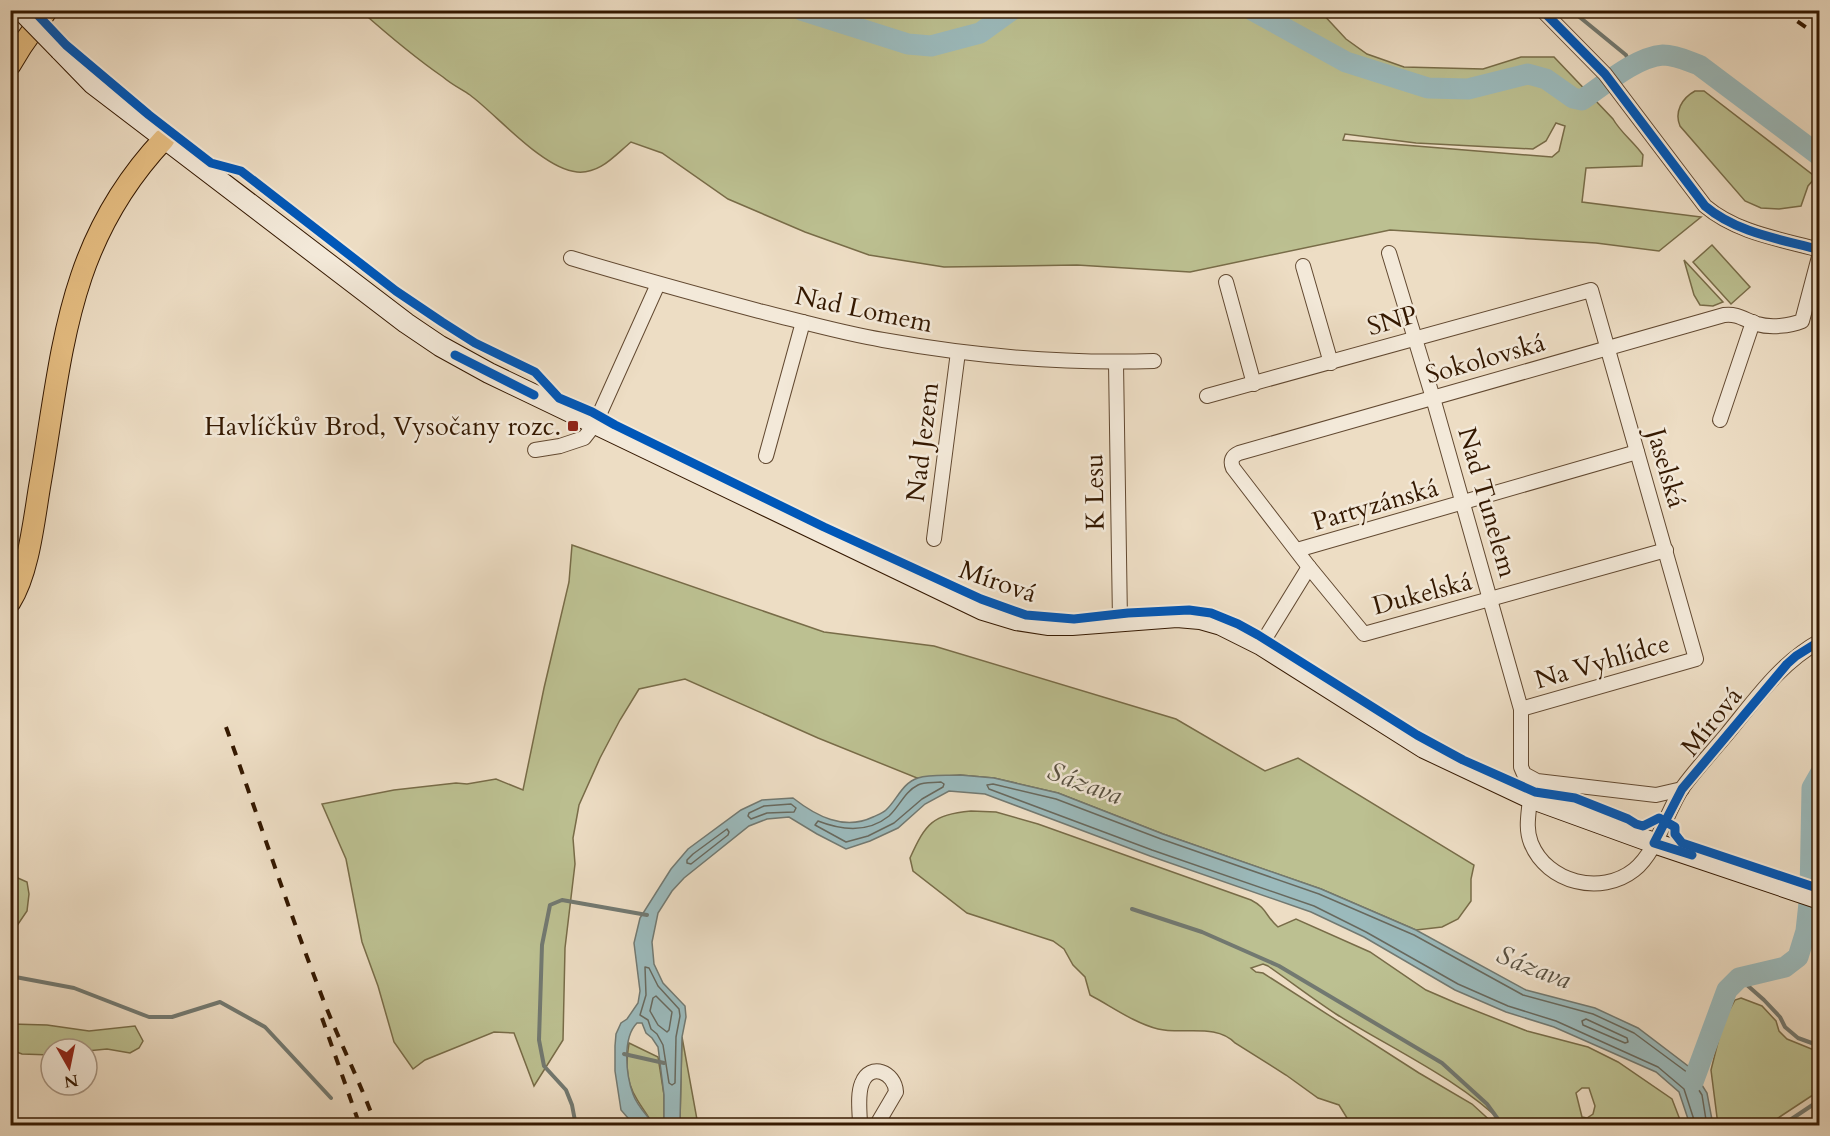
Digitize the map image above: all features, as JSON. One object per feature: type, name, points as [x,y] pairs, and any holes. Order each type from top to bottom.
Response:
[{"type":"main road","points":[[10,65],[47,10]]},
{"type":"main road","points":[[10,602],[20,582],[33,527],[54,392],[80,276],[93,243],[115,201],[142,162],[164,139]]},
{"type":"street","name":"Mírová","points":[[21,10],[93,84],[406,323],[455,355],[983,610],[1016,620],[1048,625],[1177,617],[1200,619],[1230,628],[1425,748],[1530,798],[1820,899]]},
{"type":"street","points":[[1542,10],[1605,74],[1705,206],[1718,217],[1738,228],[1820,252]]},
{"type":"street","name":"Sokolovská","points":[[1297,550],[1233,468],[1232,459],[1239,453],[1724,315],[1736,315],[1765,326],[1802,321],[1820,252]]},
{"type":"street","name":"Nad Tunelem","points":[[1389,253],[1464,504],[1521,710],[1521,767]]},
{"type":"street","name":"Nad Lomem","points":[[571,258],[657,284],[881,340],[958,352],[1038,360],[1116,363],[1154,361]]},
{"type":"street","points":[[1303,266],[1331,363]]},
{"type":"street","points":[[1226,282],[1254,384]]},
{"type":"street","points":[[535,450],[560,446],[584,438],[595,424],[657,284]]},
{"type":"street","name":"SNP","points":[[1207,396],[1591,290]]},
{"type":"street","name":"Jaselská","points":[[1591,290],[1696,659]]},
{"type":"street","points":[[766,456],[803,322]]},
{"type":"street","points":[[1720,420],[1754,323]]},
{"type":"street","name":"Nad Jezem","points":[[934,539],[958,352]]},
{"type":"street","name":"K Lesu","points":[[1116,363],[1120,621]]},
{"type":"street","name":"Partyzánská","points":[[1297,550],[1464,504],[1637,452]]},
{"type":"street","points":[[1261,645],[1309,567],[1297,550]]},
{"type":"street","name":"Dukelská","points":[[1309,567],[1364,634],[1666,550]]},
{"type":"street","name":"Mírová","points":[[1530,798],[1527,828],[1531,843],[1539,858],[1558,876],[1583,884],[1614,880],[1635,869],[1654,843],[1682,789],[1787,664],[1820,641]]},
{"type":"street","name":"Na Vyhlídce","points":[[1521,710],[1696,659]]},
{"type":"street","name":"Mírová","points":[[1521,767],[1524,774],[1537,781],[1656,795],[1682,789]]},
{"type":"street","points":[[860,1125],[861,1086],[869,1074],[879,1071],[885,1072],[893,1079],[896,1092],[876,1125]]},
{"type":"green space","points":[[361,11],[1320,11],[1346,39],[1367,54],[1404,67],[1483,69],[1521,57],[1554,57],[1613,119],[1643,155],[1642,166],[1586,168],[1582,202],[1701,217],[1659,251],[1596,243],[1390,230],[1190,272],[1077,265],[944,267],[869,255],[805,232],[728,199],[662,153],[631,142],[606,163],[593,170],[577,172],[564,169],[535,152],[470,95],[449,82]],"holes":[[[1556,123],[1565,126],[1559,151],[1552,157],[1343,140],[1345,134],[1416,143],[1533,149],[1546,141]]]},
{"type":"green space","points":[[1695,91],[1704,91],[1813,175],[1814,179],[1808,186],[1801,206],[1779,209],[1761,208],[1745,201],[1680,126],[1678,116],[1680,106],[1686,97]]},
{"type":"green space","points":[[1712,245],[1750,287],[1731,304],[1693,262]]},
{"type":"green space","points":[[1684,260],[1723,302],[1713,306],[1700,305],[1694,295]]},
{"type":"green space","points":[[572,545],[824,632],[934,646],[1176,719],[1265,771],[1298,758],[1474,865],[1471,879],[1471,901],[1458,919],[1442,927],[1416,930],[1321,889],[1163,834],[1058,793],[994,778],[960,775],[917,778],[818,738],[685,679],[639,689],[600,758],[579,805],[573,838],[575,864],[565,948],[563,1040],[534,1086],[514,1033],[494,1032],[425,1060],[413,1069],[394,1042],[378,986],[362,942],[346,859],[322,804],[394,790],[456,783],[467,784],[496,779],[523,790],[569,582]]},
{"type":"green space","points":[[996,812],[1038,824],[1251,900],[1260,906],[1278,927],[1296,919],[1370,952],[1426,990],[1527,1031],[1588,1047],[1618,1062],[1672,1099],[1682,1125],[1505,1125],[1467,1093],[1336,1014],[1268,966],[1263,964],[1251,968],[1263,973],[1419,1073],[1472,1104],[1495,1125],[1357,1125],[1347,1118],[1339,1105],[1318,1098],[1227,1037],[1209,1031],[1158,1029],[1123,1014],[1090,995],[1085,977],[1073,965],[1064,949],[1053,941],[967,913],[913,871],[910,858],[926,829],[939,818],[958,813]],"holes":[[[1582,1088],[1589,1088],[1595,1106],[1593,1114],[1587,1118],[1582,1117],[1576,1093]]]},
{"type":"green space","points":[[11,875],[27,882],[29,894],[27,911],[14,930],[13,946],[10,946]]},
{"type":"green space","points":[[1741,998],[1762,1006],[1776,1021],[1779,1031],[1787,1039],[1819,1052],[1819,1091],[1770,1125],[1718,1125],[1711,1070],[1723,1022],[1735,1000]]},
{"type":"green space","points":[[11,1024],[47,1025],[89,1031],[135,1026],[143,1041],[139,1048],[130,1053],[99,1050],[99,1037],[39,1037],[39,1055],[22,1054],[11,1050]]},
{"type":"green space","points":[[682,1037],[698,1125],[682,1125],[680,1121]]},
{"type":"green space","points":[[629,1043],[658,1057],[664,1095],[664,1125],[654,1125],[631,1087],[627,1068]]},
{"type":"water","points":[[960,775],[994,778],[1058,793],[1163,834],[1321,889],[1416,930],[1526,990],[1595,1008],[1638,1028],[1692,1069],[1707,1093],[1713,1125],[1690,1125],[1679,1092],[1656,1072],[1554,1027],[1506,1012],[1455,990],[1364,937],[1311,912],[1150,856],[985,794],[949,791],[925,804],[898,828],[846,849],[789,817],[767,819],[749,826],[684,878],[672,891],[658,913],[652,942],[654,964],[663,983],[685,1006],[686,1017],[682,1037],[680,1121],[682,1125],[664,1125],[664,1095],[658,1047],[646,1033],[642,1023],[637,1023],[632,1030],[627,1047],[629,1077],[635,1098],[654,1125],[634,1125],[621,1110],[615,1071],[616,1034],[621,1023],[627,1019],[638,1003],[640,991],[634,943],[640,918],[671,869],[688,849],[741,810],[762,800],[793,798],[811,811],[831,820],[862,821],[885,811],[912,780],[928,776]]},
{"type":"waterway","points":[[801,10],[908,44],[931,46],[980,33],[1012,10]]},
{"type":"waterway","points":[[1252,10],[1346,62],[1428,88],[1468,89],[1528,74],[1546,79],[1573,98],[1582,100],[1621,72],[1642,61],[1663,55],[1677,57],[1699,65],[1820,156]]},
{"type":"waterway","points":[[1571,10],[1626,55],[1631,67]]},
{"type":"waterway","points":[[1693,1082],[1727,990],[1739,978],[1785,967],[1798,957],[1806,931],[1810,894],[1812,788],[1820,774]]},
{"type":"waterway","points":[[576,1126],[566,1090],[544,1066],[539,1040],[542,945],[550,905],[562,900],[647,915]]},
{"type":"waterway","points":[[1132,909],[1202,932],[1279,966],[1442,1063],[1487,1104],[1503,1126]]},
{"type":"waterway","points":[[10,976],[74,988],[149,1017],[172,1017],[220,1002],[265,1027],[331,1098]]},
{"type":"waterway","points":[[1739,978],[1764,1000],[1780,1017],[1785,1027],[1798,1038],[1820,1046]]},
{"type":"waterway","points":[[624,1054],[664,1063]]},
{"type":"waterway","points":[[1781,1126],[1820,1100]]},
{"type":"railway","points":[[1781,10],[1820,37]]},
{"type":"railway","points":[[1809,10],[1820,18]]},
{"type":"railway","points":[[226,727],[308,961],[376,1126]]},
{"type":"railway","points":[[322,1018],[360,1126]]},
{"type":"cycle path","points":[[33,10],[66,45],[149,115],[211,163],[241,171],[396,291],[475,343],[535,372],[559,398],[592,412],[824,527],[981,599],[1026,615],[1074,619],[1189,610],[1211,613],[1258,635],[1417,735],[1463,760],[1535,792],[1575,798],[1636,824],[1643,826],[1659,818],[1675,827],[1675,834],[1682,843],[1820,889]]},
{"type":"cycle path","points":[[1542,10],[1605,74],[1705,206],[1717,215],[1745,229],[1820,250]]},
{"type":"cycle path","points":[[455,355],[534,395]]},
{"type":"cycle path","points":[[1692,855],[1654,843],[1682,789],[1787,664],[1820,641]]},
{"type":"place","name":"Havlíčkův Brod, Vysočany rozc.","points":[[573,426]]},
{"type":"water label","name":"Sázava","points":[[1085,783]]},
{"type":"water label","name":"Sázava","points":[[1534,967]]}]
